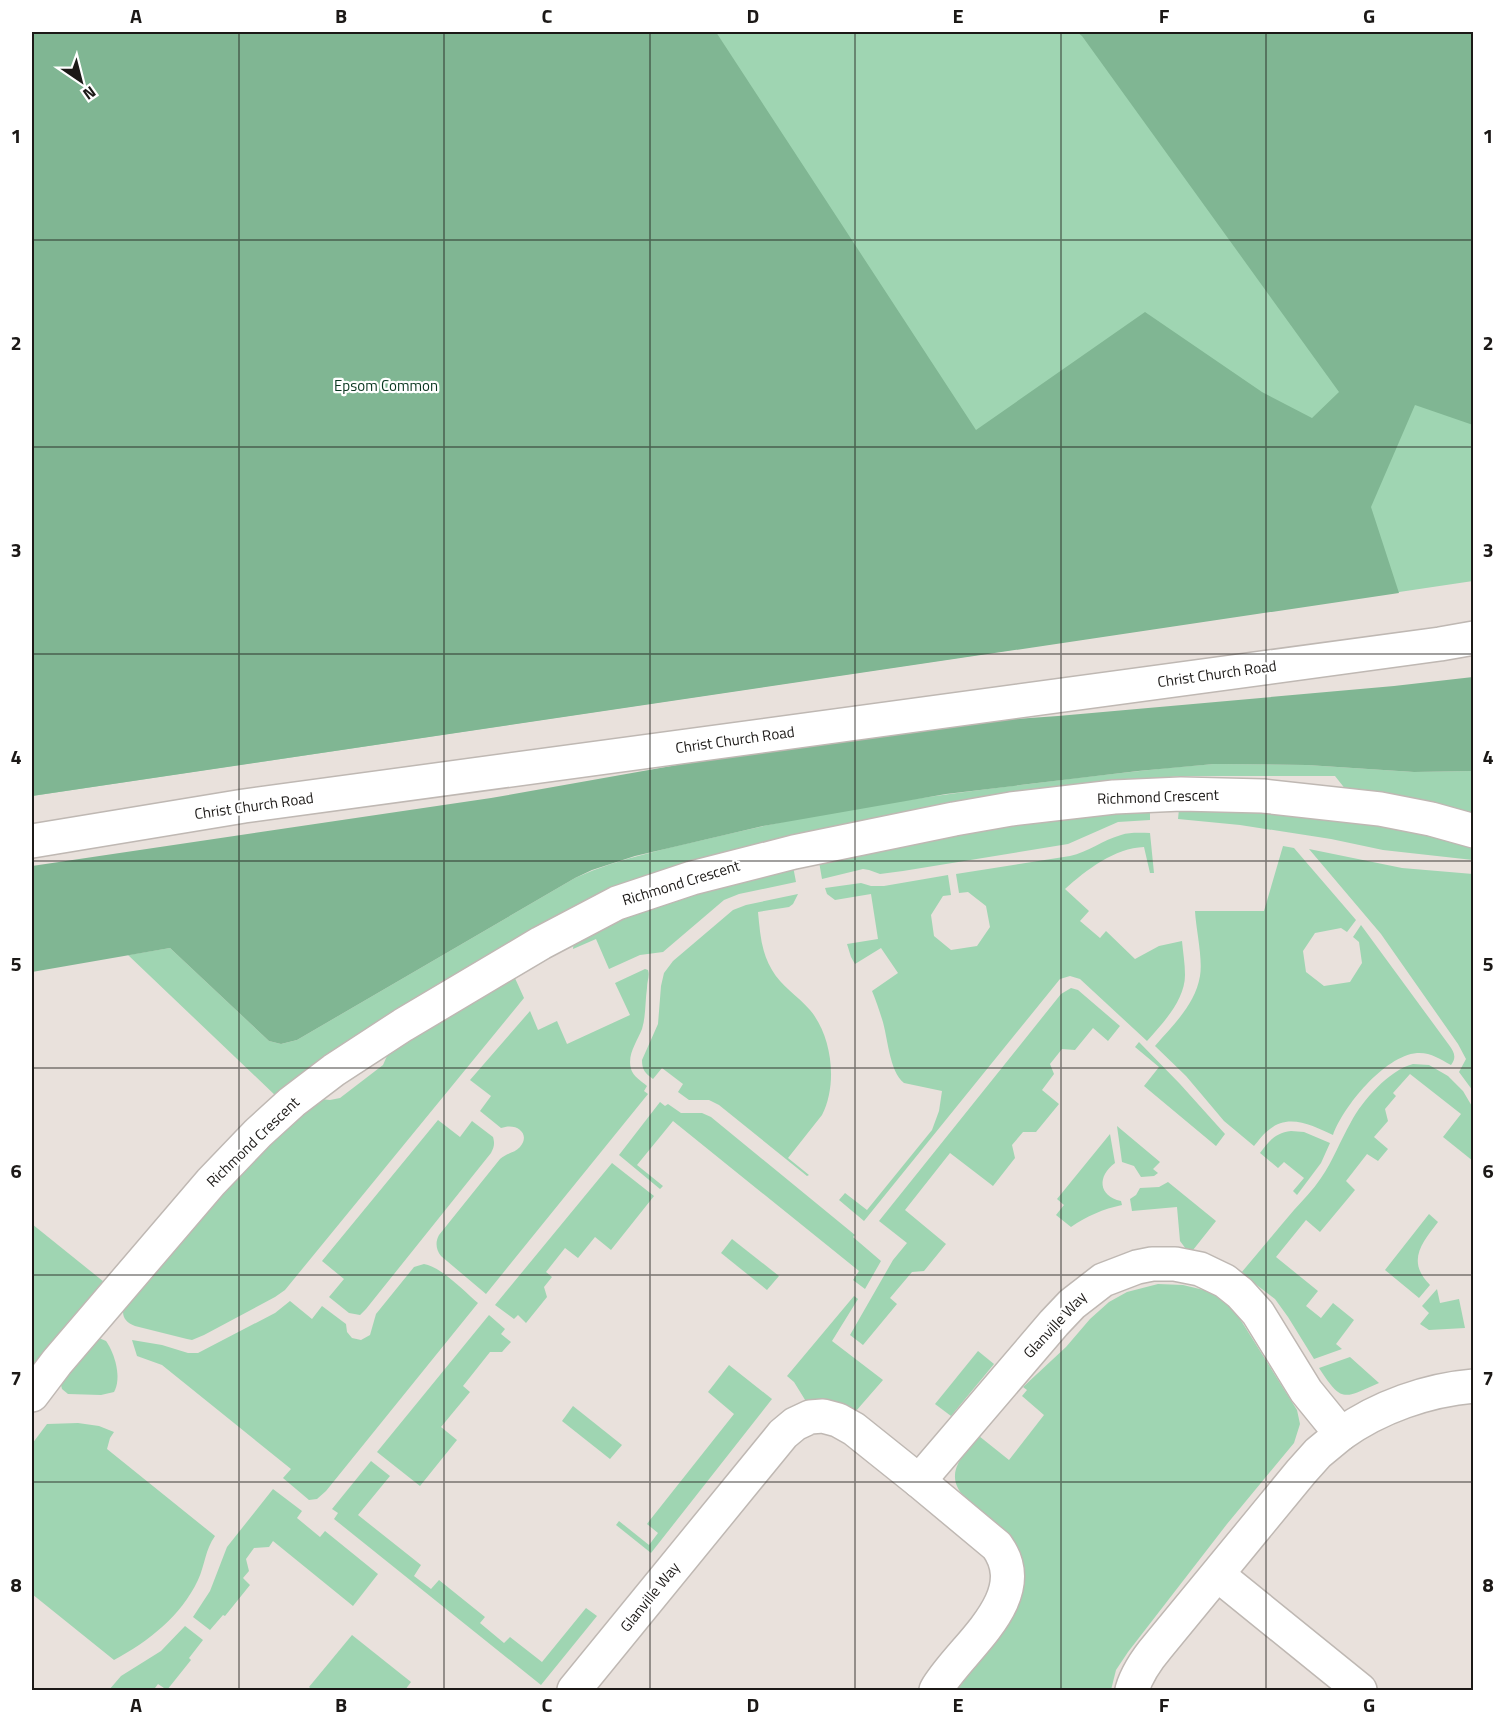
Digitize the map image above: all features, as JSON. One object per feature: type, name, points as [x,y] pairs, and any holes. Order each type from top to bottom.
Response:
[{"type":"street","name":"Christ Church Road","points":[[32,841],[244,806],[1473,640]]},
{"type":"street","name":"Richmond Crescent","points":[[32,1395],[211,1182],[258,1132],[292,1102],[349,1060],[461,990],[571,926],[626,899],[734,866],[835,843],[1011,809],[1114,797],[1181,794],[1263,796],[1380,809],[1431,819],[1473,831]]},
{"type":"street","name":"Glanville Way","points":[[919,1480],[1072,1304],[1103,1280],[1137,1267],[1152,1264],[1175,1264],[1200,1269],[1217,1276],[1240,1293],[1258,1314],[1306,1391],[1341,1434]]},
{"type":"street","points":[[1132,1690],[1150,1657],[1300,1472],[1318,1453],[1359,1421],[1409,1400],[1444,1390],[1473,1386]]},
{"type":"street","name":"Glanville Way","points":[[574,1690],[783,1434],[795,1424],[816,1416],[831,1417],[854,1429],[998,1546],[1005,1560],[1008,1576],[1005,1594],[995,1613],[936,1690]]},
{"type":"street","points":[[1218,1575],[1360,1690]]},
{"type":"green space","name":"Epsom Common","points":[[32,32],[1473,32],[1473,581],[32,796]]},
{"type":"green space","name":"Epsom Common","points":[[32,32],[716,32],[976,430],[1145,312],[1262,392],[1312,418],[1339,392],[1077,32],[1473,32],[1473,425],[1415,405],[1371,507],[1399,593],[32,796]]},
{"type":"green space","points":[[1473,677],[1473,771],[1414,772],[1307,765],[1214,764],[946,794],[763,826],[635,856],[592,870],[297,1040],[281,1044],[269,1041],[170,948],[32,972],[32,866],[491,798],[784,746],[956,723],[1058,716]]},
{"type":"green space","points":[[1214,764],[1307,765],[1414,772],[1473,771],[1473,817],[1350,795],[1335,776],[1181,776],[1135,780],[688,868],[278,1098],[128,955],[170,948],[269,1041],[281,1044],[297,1040],[575,878],[630,858],[762,826],[875,805],[1075,778]]},
{"type":"green space","points":[[1150,807],[1150,820],[1118,822],[1068,844],[880,874],[863,869],[822,879],[818,856],[891,841]]},
{"type":"green space","points":[[1179,809],[1307,816],[1399,829],[1473,843],[1473,860],[1383,850],[1331,839],[1240,825],[1178,819]]},
{"type":"green space","points":[[1150,833],[1154,873],[1150,873],[1144,847],[1133,848],[1102,861],[1065,889],[1089,911],[1080,921],[1100,938],[1106,931],[1135,959],[1159,946],[1182,941],[1184,984],[1177,1002],[1166,1019],[1147,1041],[1080,979],[1070,976],[1060,979],[864,1221],[839,1200],[845,1193],[867,1210],[932,1130],[939,1111],[942,1091],[904,1083],[895,1070],[872,991],[898,973],[881,948],[855,964],[851,957],[847,944],[878,939],[871,894],[835,900],[827,894],[825,888],[861,883],[884,886],[948,875],[951,895],[943,896],[931,915],[934,936],[951,950],[977,946],[990,927],[986,906],[968,892],[959,893],[956,874],[1070,856],[1121,835]]},
{"type":"green space","points":[[1283,846],[1294,848],[1356,920],[1347,932],[1341,928],[1315,933],[1303,951],[1306,972],[1324,986],[1350,982],[1362,963],[1359,942],[1353,937],[1361,925],[1449,1045],[1454,1057],[1451,1065],[1435,1056],[1422,1053],[1404,1056],[1391,1063],[1355,1098],[1333,1135],[1302,1123],[1285,1122],[1277,1124],[1254,1146],[1224,1121],[1186,1076],[1155,1046],[1188,1005],[1200,976],[1201,961],[1195,911],[1264,911]]},
{"type":"green space","points":[[1309,849],[1402,868],[1473,874],[1473,1091],[1459,1072],[1466,1059],[1458,1044],[1381,934]]},
{"type":"green space","points":[[792,861],[796,882],[739,894],[724,900],[663,952],[640,955],[609,969],[596,939],[573,949],[574,940],[579,932]]},
{"type":"green space","points":[[798,894],[789,907],[758,912],[762,942],[768,963],[780,981],[810,1010],[828,1046],[831,1075],[827,1103],[822,1115],[788,1158],[809,1175],[807,1176],[719,1105],[709,1100],[689,1100],[678,1092],[683,1084],[662,1068],[653,1079],[644,1071],[642,1060],[658,1024],[664,973],[673,961],[733,910]]},
{"type":"green space","points":[[537,961],[539,964],[514,976],[524,998],[285,1290],[192,1340],[135,1326],[126,1321],[123,1313],[124,1306],[239,1172],[320,1099],[340,1098],[383,1065],[394,1040]]},
{"type":"green space","points":[[645,969],[649,974],[644,1019],[631,1053],[630,1064],[634,1074],[647,1086],[644,1091],[648,1094],[486,1294],[441,1256],[437,1249],[437,1240],[500,1159],[518,1149],[524,1138],[521,1130],[512,1127],[501,1128],[480,1111],[491,1096],[470,1080],[530,1011],[538,1030],[557,1021],[567,1044],[630,1015],[615,983]]},
{"type":"green space","points":[[1071,988],[1078,990],[1120,1026],[1108,1041],[1093,1028],[1075,1050],[1062,1049],[1050,1064],[1054,1074],[1042,1090],[1059,1104],[1036,1132],[1023,1132],[1012,1145],[1015,1158],[993,1186],[950,1153],[905,1210],[946,1244],[924,1271],[912,1272],[890,1298],[897,1304],[863,1345],[850,1335],[893,1260],[907,1243],[879,1221],[1061,994]]},
{"type":"green space","points":[[1139,1042],[1225,1134],[1216,1146],[1144,1086],[1159,1067],[1135,1047]]},
{"type":"green space","points":[[1413,1064],[1429,1065],[1448,1076],[1463,1091],[1473,1108],[1473,1161],[1443,1137],[1461,1114],[1410,1074],[1393,1093],[1396,1096],[1385,1109],[1388,1121],[1374,1137],[1388,1149],[1378,1161],[1367,1154],[1346,1181],[1355,1190],[1320,1232],[1306,1220],[1276,1257],[1318,1291],[1306,1306],[1321,1318],[1333,1303],[1354,1320],[1336,1344],[1342,1349],[1314,1359],[1275,1299],[1241,1273],[1318,1182],[1347,1129],[1369,1096],[1386,1079]]},
{"type":"green space","points":[[660,1102],[665,1106],[668,1104],[681,1113],[702,1113],[711,1117],[855,1235],[853,1237],[881,1261],[865,1289],[853,1280],[859,1271],[673,1121],[637,1165],[663,1186],[660,1189],[619,1155]]},
{"type":"green space","points":[[438,1120],[460,1137],[472,1121],[493,1137],[492,1151],[366,1309],[360,1315],[349,1313],[329,1297],[344,1279],[322,1261]]},
{"type":"green space","points":[[1117,1126],[1160,1162],[1153,1169],[1158,1173],[1154,1176],[1141,1177],[1134,1166],[1122,1162]]},
{"type":"green space","points":[[1291,1131],[1304,1132],[1330,1143],[1321,1163],[1297,1195],[1293,1191],[1304,1178],[1284,1162],[1278,1168],[1260,1153],[1273,1138]]},
{"type":"green space","points":[[1110,1134],[1115,1163],[1105,1174],[1103,1185],[1108,1195],[1121,1201],[1122,1205],[1095,1213],[1071,1227],[1056,1215],[1064,1205],[1057,1199]]},
{"type":"green space","points":[[612,1163],[654,1196],[611,1250],[595,1237],[578,1258],[565,1248],[546,1272],[552,1277],[544,1287],[547,1297],[526,1323],[518,1315],[514,1319],[495,1305]]},
{"type":"green space","points":[[1168,1182],[1216,1221],[1193,1250],[1186,1249],[1180,1241],[1177,1207],[1132,1211],[1130,1199],[1140,1188],[1159,1187]]},
{"type":"green space","points":[[1429,1214],[1438,1222],[1419,1252],[1419,1268],[1430,1285],[1419,1298],[1385,1270]]},
{"type":"green space","points":[[32,1224],[109,1286],[32,1382]]},
{"type":"green space","points":[[732,1239],[779,1276],[767,1290],[721,1253]]},
{"type":"green space","points":[[424,1264],[445,1274],[478,1303],[326,1491],[317,1499],[309,1500],[283,1478],[291,1469],[162,1365],[137,1356],[132,1340],[162,1345],[188,1353],[198,1353],[275,1313],[290,1301],[312,1319],[322,1306],[346,1324],[347,1332],[352,1338],[361,1340],[370,1335],[376,1314],[414,1267]]},
{"type":"green space","points":[[1158,1284],[1183,1285],[1208,1291],[1235,1311],[1297,1410],[1300,1424],[1294,1443],[1227,1524],[1128,1652],[1116,1670],[1111,1690],[956,1690],[1015,1610],[1024,1578],[1023,1565],[1014,1550],[990,1521],[967,1500],[957,1486],[955,1475],[958,1464],[979,1436],[1009,1460],[1044,1415],[1022,1396],[1027,1390],[1023,1387],[1109,1302],[1127,1292]]},
{"type":"green space","points":[[1437,1289],[1440,1303],[1459,1299],[1465,1328],[1429,1330],[1420,1324],[1429,1313],[1422,1306]]},
{"type":"green space","points":[[854,1296],[858,1299],[832,1341],[883,1380],[856,1411],[826,1402],[807,1403],[794,1382],[787,1376]]},
{"type":"green space","points":[[489,1315],[505,1329],[501,1334],[511,1342],[502,1352],[490,1352],[463,1386],[470,1392],[441,1427],[457,1440],[420,1486],[377,1452]]},
{"type":"green space","points":[[99,1338],[106,1341],[115,1359],[117,1380],[114,1392],[101,1395],[68,1394],[61,1385]]},
{"type":"green space","points":[[978,1351],[994,1364],[951,1416],[935,1404]]},
{"type":"green space","points":[[1350,1357],[1379,1383],[1350,1395],[1344,1395],[1333,1387],[1319,1368]]},
{"type":"green space","points":[[729,1365],[772,1399],[651,1553],[616,1525],[619,1521],[649,1545],[658,1533],[647,1524],[734,1414],[708,1392]]},
{"type":"green space","points":[[573,1406],[622,1445],[610,1459],[562,1421]]},
{"type":"green space","points":[[78,1423],[99,1426],[114,1432],[107,1449],[215,1536],[198,1580],[182,1605],[151,1636],[114,1660],[32,1594],[32,1444],[47,1424]]},
{"type":"green space","points":[[371,1461],[390,1476],[358,1515],[421,1565],[414,1576],[431,1589],[439,1580],[485,1617],[480,1623],[504,1643],[510,1637],[542,1662],[586,1608],[597,1616],[541,1685],[334,1519],[338,1513],[332,1509]]},
{"type":"green space","points":[[273,1489],[302,1511],[297,1518],[320,1537],[325,1531],[378,1574],[353,1606],[273,1541],[269,1547],[254,1548],[246,1559],[249,1571],[243,1578],[250,1585],[225,1616],[223,1615],[210,1630],[193,1617],[210,1591],[227,1547]]},
{"type":"green space","points":[[185,1626],[203,1640],[189,1658],[191,1660],[167,1690],[158,1684],[155,1688],[141,1690],[109,1690],[121,1676],[161,1651]]},
{"type":"green space","points":[[352,1635],[411,1682],[405,1690],[313,1690],[309,1687]]}]
